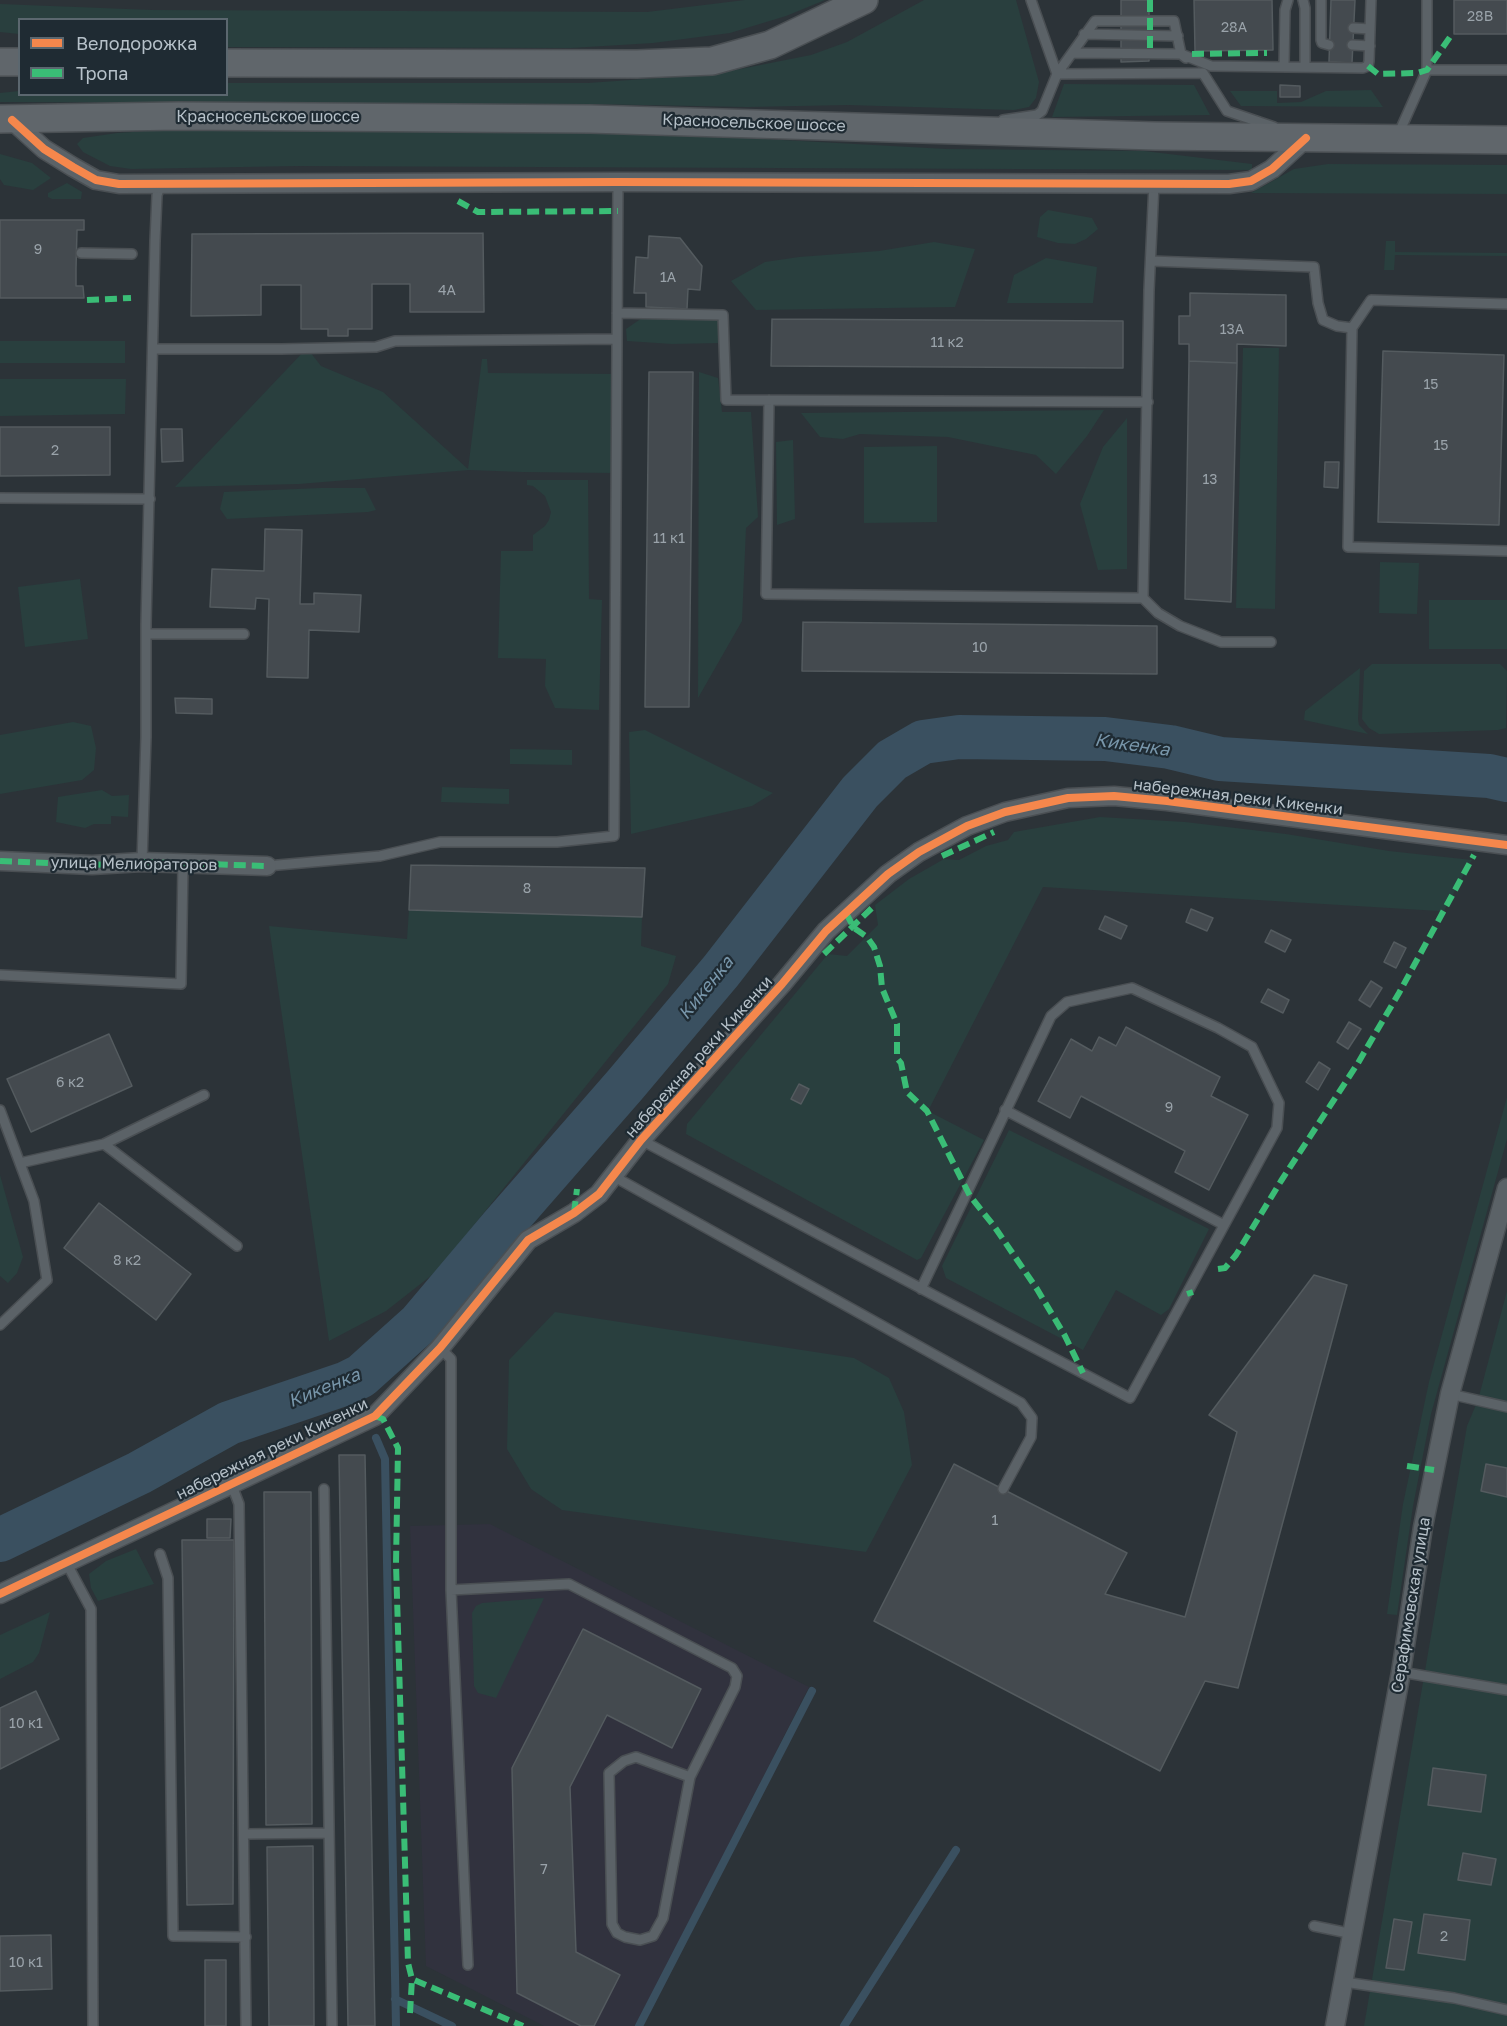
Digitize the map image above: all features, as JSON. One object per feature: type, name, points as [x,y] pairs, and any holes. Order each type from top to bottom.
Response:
[{"type":"main road","points":[[228,63],[637,64],[712,61],[770,45],[864,0]]},
{"type":"main road","points":[[0,62],[18,62]]},
{"type":"main road","name":"Красносельское шоссе","points":[[6,119],[178,116],[578,119],[1155,136],[1507,140]]},
{"type":"street","points":[[6,119],[44,149],[96,180],[119,184],[618,182],[1229,184],[1251,181],[1272,169],[1306,138]]},
{"type":"street","name":"набережная реки Кикенки","points":[[0,1594],[375,1416],[440,1348],[528,1240],[574,1213],[599,1194],[641,1140],[782,984],[826,931],[888,874],[919,852],[967,826],[987,818],[1068,798],[1114,796],[1507,845]]},
{"type":"street","name":"улица Мелиораторов","points":[[0,861],[92,865],[142,862],[267,866]]},
{"type":"street","name":"Серафимовская улица","points":[[1335,2026],[1401,1672],[1423,1527],[1450,1394],[1507,1188]]},
{"type":"lane","points":[[1031,0],[1057,74]]},
{"type":"lane","points":[[1284,66],[1285,10],[1288,0]]},
{"type":"lane","points":[[1303,0],[1305,67]]},
{"type":"lane","points":[[1321,0],[1326,44]]},
{"type":"lane","points":[[1073,53],[1181,54],[1211,66],[1363,68],[1368,66],[1370,61],[1371,0]]},
{"type":"lane","points":[[1396,140],[1427,70],[1427,0]]},
{"type":"lane","points":[[938,130],[1037,115],[1045,105],[1057,74],[1095,21],[1174,21],[1181,54],[1203,73],[1227,111],[1306,138]]},
{"type":"lane","points":[[1353,28],[1370,29]]},
{"type":"lane","points":[[1084,34],[1178,36]]},
{"type":"lane","points":[[1352,45],[1370,46]]},
{"type":"lane","points":[[1427,70],[1507,70]]},
{"type":"lane","points":[[1057,74],[1203,73]]},
{"type":"lane","points":[[267,866],[380,856],[440,842],[557,842],[614,836],[618,182]]},
{"type":"lane","points":[[142,862],[157,195],[162,184]]},
{"type":"lane","points":[[1143,598],[1154,184]]},
{"type":"lane","points":[[81,253],[132,254]]},
{"type":"lane","points":[[1151,261],[1314,267],[1317,303],[1323,320],[1336,326],[1352,328]]},
{"type":"lane","points":[[1507,304],[1371,300],[1352,328],[1348,547],[1507,551]]},
{"type":"lane","points":[[617,313],[723,315],[726,400],[1148,402]]},
{"type":"lane","points":[[154,349],[376,347],[396,341],[617,339]]},
{"type":"lane","points":[[769,400],[766,594],[1143,598],[1158,613],[1180,626],[1221,642],[1271,642]]},
{"type":"lane","points":[[0,498],[150,499]]},
{"type":"lane","points":[[146,634],[244,634]]},
{"type":"lane","points":[[0,975],[181,984],[183,864]]},
{"type":"lane","points":[[641,1140],[921,1289],[1130,1398],[1277,1128],[1279,1102],[1252,1047],[1218,1028],[1132,988],[1067,1002],[1051,1016],[921,1289]]},
{"type":"lane","points":[[20,1163],[104,1144],[204,1095]]},
{"type":"lane","points":[[0,1110],[34,1201],[47,1280],[0,1325]]},
{"type":"lane","points":[[1005,1110],[1224,1226]]},
{"type":"lane","points":[[104,1144],[237,1246]]},
{"type":"lane","points":[[614,1176],[1022,1403],[1032,1418],[1031,1437],[1003,1489]]},
{"type":"lane","points":[[440,1348],[451,1359],[452,1590],[468,1965]]},
{"type":"lane","points":[[1450,1394],[1507,1407]]},
{"type":"lane","points":[[231,1483],[240,1504],[246,2026]]},
{"type":"lane","points":[[324,1489],[332,2026]]},
{"type":"lane","points":[[160,1554],[168,1578],[173,1936],[246,1937]]},
{"type":"lane","points":[[67,1564],[92,1610],[93,2026]]},
{"type":"lane","points":[[452,1590],[569,1584],[732,1668],[737,1676],[735,1687],[690,1777],[663,1918],[653,1936],[640,1940],[626,1937],[617,1933],[612,1924],[609,1773],[624,1761],[636,1757],[690,1777]]},
{"type":"lane","points":[[1401,1672],[1507,1690]]},
{"type":"lane","points":[[245,1834],[329,1833]]},
{"type":"lane","points":[[1314,1926],[1353,1934]]},
{"type":"lane","points":[[1344,1982],[1454,1998],[1507,2010]]},
{"type":"shaded area","points":[[490,1524],[809,1687],[636,2026],[544,2026],[426,1966],[410,1526]]},
{"type":"green space","points":[[745,0],[825,0],[786,16],[730,33],[653,43],[571,48],[228,47],[228,18],[18,18],[18,34],[0,32],[0,4],[152,10],[647,12]]},
{"type":"green space","points":[[924,0],[1016,0],[1039,82],[1036,98],[1029,107],[1014,110],[848,105],[747,107],[590,104],[0,102],[0,93],[18,91],[18,96],[228,96],[228,83],[588,83],[715,74],[811,55],[847,42]]},
{"type":"green space","points":[[1064,84],[1194,85],[1210,115],[1052,117]]},
{"type":"green space","points":[[1371,90],[1383,107],[1241,106],[1230,91],[1277,91],[1277,103],[1301,102],[1326,91]]},
{"type":"green space","points":[[178,129],[637,132],[946,149],[1144,151],[1252,164],[1252,170],[297,166],[131,169],[110,166],[83,152],[77,144],[83,138]]},
{"type":"green space","points":[[0,154],[32,163],[51,178],[33,190],[4,185],[0,179]]},
{"type":"green space","points":[[1328,164],[1507,165],[1507,194],[1251,193],[1294,169]]},
{"type":"green space","points":[[67,183],[82,192],[81,199],[48,197],[48,193]]},
{"type":"green space","points":[[1048,210],[1092,218],[1098,229],[1086,239],[1075,244],[1058,243],[1037,237],[1040,217]]},
{"type":"green space","points":[[1386,241],[1395,241],[1395,252],[1507,253],[1507,256],[1395,255],[1394,270],[1384,270]]},
{"type":"green space","points":[[934,242],[975,249],[955,307],[756,310],[731,281],[765,262],[879,251]]},
{"type":"green space","points":[[1046,258],[1097,267],[1093,303],[1007,303],[1014,275]]},
{"type":"green space","points":[[642,318],[719,320],[720,343],[672,344],[627,341],[626,329]]},
{"type":"green space","points":[[0,341],[125,341],[125,363],[0,363]]},
{"type":"green space","points":[[307,348],[321,366],[383,392],[468,469],[482,359],[487,359],[488,373],[617,374],[616,473],[469,470],[299,484],[175,487]]},
{"type":"green space","points":[[1243,348],[1279,348],[1275,609],[1236,608]]},
{"type":"green space","points":[[699,372],[718,378],[722,412],[751,412],[758,517],[746,528],[742,621],[698,698]]},
{"type":"green space","points":[[0,379],[126,379],[125,414],[0,416]]},
{"type":"green space","points":[[1104,410],[1087,436],[1056,474],[1036,455],[948,437],[860,434],[843,439],[820,437],[801,413]]},
{"type":"green space","points":[[1127,418],[1127,569],[1098,570],[1080,504],[1103,447]]},
{"type":"green space","points":[[793,440],[795,519],[777,525],[776,442]]},
{"type":"green space","points":[[937,446],[937,522],[864,523],[864,447]]},
{"type":"green space","points":[[527,480],[588,480],[589,599],[602,600],[599,710],[555,708],[545,686],[546,659],[498,658],[501,551],[533,551],[533,535],[545,526],[551,512],[545,496],[533,486],[527,485]]},
{"type":"green space","points":[[365,488],[376,510],[227,519],[220,509],[224,492]]},
{"type":"green space","points":[[1380,562],[1419,563],[1417,614],[1379,613]]},
{"type":"green space","points":[[80,579],[88,639],[25,647],[18,587]]},
{"type":"green space","points":[[1429,600],[1507,600],[1507,649],[1429,649]]},
{"type":"green space","points":[[1372,664],[1500,664],[1507,671],[1506,728],[1379,734],[1369,728],[1362,719],[1364,671]]},
{"type":"green space","points":[[1360,668],[1358,719],[1359,725],[1368,734],[1304,720],[1305,711]]},
{"type":"green space","points":[[73,722],[91,726],[96,748],[94,770],[82,780],[0,794],[0,735]]},
{"type":"green space","points":[[645,730],[773,793],[752,806],[631,834],[629,732]]},
{"type":"green space","points":[[510,749],[572,750],[572,765],[510,764]]},
{"type":"green space","points":[[442,787],[509,789],[509,804],[441,802]]},
{"type":"green space","points":[[102,790],[112,796],[129,795],[128,817],[111,816],[111,824],[94,824],[85,828],[56,822],[58,797]]},
{"type":"green space","points":[[1100,817],[1185,822],[1286,834],[1389,851],[1472,860],[1439,920],[1439,911],[1043,887],[928,1111],[984,1140],[921,1258],[917,1260],[686,1134],[687,1124],[828,954],[847,956],[878,925],[875,905],[909,879],[944,859],[959,860],[986,846],[1008,840],[1014,832]]},
{"type":"green space","points":[[409,910],[642,917],[641,946],[676,956],[668,984],[437,1271],[386,1311],[329,1341],[269,926],[407,939]]},
{"type":"green space","points":[[1507,1097],[1507,1139],[1431,1414],[1413,1506],[1397,1615],[1387,1614],[1403,1504],[1429,1382]]},
{"type":"green space","points":[[1009,1130],[1209,1229],[1169,1309],[1161,1315],[1116,1290],[1083,1350],[946,1278],[942,1266]]},
{"type":"green space","points":[[0,1175],[23,1257],[17,1273],[8,1283],[0,1276]]},
{"type":"green space","points":[[1507,1291],[1507,2026],[1364,2026],[1467,1426],[1478,1400]]},
{"type":"green space","points":[[555,1312],[854,1358],[889,1378],[904,1412],[912,1465],[866,1552],[562,1510],[531,1489],[507,1449],[509,1360]]},
{"type":"green space","points":[[136,1549],[154,1584],[98,1601],[91,1588],[89,1574],[106,1561]]},
{"type":"green space","points":[[544,1598],[496,1698],[478,1693],[474,1686],[472,1613],[476,1606],[482,1603]]},
{"type":"green space","points":[[50,1612],[39,1653],[33,1662],[0,1679],[0,1635]]},
{"type":"building","points":[[1121,0],[1149,0],[1149,61],[1121,62]]},
{"type":"building","points":[[1194,0],[1272,0],[1273,50],[1195,51]]},
{"type":"building","points":[[1331,0],[1355,0],[1352,63],[1329,62]]},
{"type":"building","points":[[1454,0],[1507,0],[1507,34],[1454,34]]},
{"type":"building","points":[[1280,85],[1300,86],[1300,97],[1280,97]]},
{"type":"building","points":[[0,220],[84,220],[84,230],[77,230],[76,286],[83,286],[84,298],[0,298]]},
{"type":"building","points":[[483,233],[484,312],[410,312],[410,284],[372,284],[372,329],[348,329],[348,336],[328,336],[328,329],[301,329],[301,285],[261,285],[261,315],[191,316],[192,234]]},
{"type":"building","points":[[649,236],[680,238],[702,266],[700,290],[688,289],[687,309],[646,307],[646,293],[634,293],[636,257],[648,258]]},
{"type":"building","points":[[1190,293],[1286,295],[1286,346],[1237,344],[1237,363],[1189,361],[1189,344],[1179,344],[1179,316],[1190,316]]},
{"type":"building","points":[[772,319],[1123,321],[1123,368],[771,366]]},
{"type":"building","points":[[1383,351],[1504,355],[1499,525],[1378,522]]},
{"type":"building","points":[[1189,361],[1237,363],[1231,602],[1185,599]]},
{"type":"building","points":[[649,372],[693,372],[689,707],[645,707]]},
{"type":"building","points":[[0,427],[110,427],[110,475],[0,476]]},
{"type":"building","points":[[161,429],[182,429],[183,461],[162,462]]},
{"type":"building","points":[[1325,462],[1339,462],[1338,488],[1324,487]]},
{"type":"building","points":[[265,529],[302,530],[300,604],[314,604],[314,593],[361,595],[359,632],[309,630],[308,678],[267,677],[269,599],[256,598],[255,609],[210,607],[212,569],[264,571]]},
{"type":"building","points":[[803,622],[1157,626],[1157,674],[802,671]]},
{"type":"building","points":[[175,698],[212,699],[212,714],[176,713]]},
{"type":"building","points":[[411,865],[645,868],[642,917],[409,910]]},
{"type":"building","points":[[1191,909],[1213,918],[1207,931],[1186,922]]},
{"type":"building","points":[[1105,916],[1127,926],[1121,939],[1099,929]]},
{"type":"building","points":[[1271,930],[1291,940],[1285,952],[1265,942]]},
{"type":"building","points":[[1394,942],[1406,948],[1396,968],[1384,962]]},
{"type":"building","points":[[1371,981],[1382,988],[1370,1007],[1359,1000]]},
{"type":"building","points":[[1268,989],[1289,1000],[1283,1013],[1261,1002]]},
{"type":"building","points":[[1349,1022],[1361,1029],[1348,1049],[1337,1042]]},
{"type":"building","points":[[1126,1027],[1220,1077],[1211,1096],[1248,1115],[1209,1190],[1175,1172],[1185,1151],[1081,1096],[1070,1118],[1038,1101],[1071,1039],[1092,1051],[1099,1037],[1116,1046]]},
{"type":"building","points":[[109,1034],[132,1086],[31,1132],[7,1079]]},
{"type":"building","points":[[1319,1062],[1330,1069],[1318,1090],[1306,1082]]},
{"type":"building","points":[[799,1084],[809,1089],[801,1104],[791,1099]]},
{"type":"building","points":[[99,1203],[191,1274],[156,1320],[64,1248]]},
{"type":"building","points":[[1314,1275],[1347,1285],[1238,1688],[1205,1681],[1160,1771],[874,1621],[954,1464],[1127,1553],[1105,1594],[1185,1617],[1237,1432],[1209,1415]]},
{"type":"building","points":[[339,1455],[365,1455],[375,2026],[348,2026]]},
{"type":"building","points":[[1486,1464],[1507,1468],[1507,1497],[1481,1491]]},
{"type":"building","points":[[264,1492],[311,1492],[312,1824],[266,1825]]},
{"type":"building","points":[[207,1519],[231,1519],[230,1538],[207,1538]]},
{"type":"building","points":[[182,1540],[234,1540],[233,1904],[187,1905]]},
{"type":"building","points":[[583,1629],[701,1689],[672,1748],[607,1715],[570,1787],[576,1952],[620,1975],[594,2026],[581,2026],[517,1993],[512,1768]]},
{"type":"building","points":[[36,1691],[59,1739],[0,1769],[0,1708]]},
{"type":"building","points":[[1433,1768],[1486,1775],[1481,1812],[1428,1805]]},
{"type":"building","points":[[313,1846],[314,2026],[269,2026],[267,1847]]},
{"type":"building","points":[[1463,1853],[1496,1859],[1491,1885],[1458,1880]]},
{"type":"building","points":[[1424,1914],[1470,1920],[1465,1960],[1418,1953]]},
{"type":"building","points":[[1394,1919],[1412,1922],[1404,1970],[1386,1968]]},
{"type":"building","points":[[51,1935],[52,1989],[0,1991],[0,1936]]},
{"type":"building","points":[[205,1960],[226,1960],[226,2026],[205,2026]]},
{"type":"waterway","name":"Кикенка","points":[[0,1540],[139,1473],[229,1423],[347,1383],[361,1376],[420,1323],[625,1085],[721,971],[860,792],[892,760],[923,742],[959,737],[1105,739],[1170,747],[1220,759],[1489,776],[1507,780]]},
{"type":"waterway","points":[[347,1383],[366,1419]]},
{"type":"waterway","points":[[376,1438],[385,1459],[396,2026]]},
{"type":"waterway","points":[[639,2026],[812,1691]]},
{"type":"waterway","points":[[844,2026],[956,1850]]},
{"type":"waterway","points":[[395,1999],[452,2026]]},
{"type":"marked path","points":[[1150,0],[1150,54]]},
{"type":"marked path","points":[[1368,66],[1378,74],[1417,73],[1427,70],[1450,37]]},
{"type":"marked path","points":[[1192,54],[1267,53]]},
{"type":"marked path","points":[[458,201],[478,212],[618,211]]},
{"type":"marked path","points":[[87,300],[131,298]]},
{"type":"marked path","points":[[942,856],[994,832]]},
{"type":"marked path","points":[[1218,1269],[1225,1268],[1236,1255],[1358,1063],[1474,855]]},
{"type":"marked path","points":[[0,861],[92,865],[142,862],[267,866]]},
{"type":"marked path","points":[[824,954],[875,905]]},
{"type":"marked path","points":[[846,913],[854,928],[867,937],[874,947],[880,966],[882,988],[897,1024],[897,1058],[901,1063],[907,1092],[927,1111],[970,1196],[994,1226],[1037,1289],[1065,1336],[1083,1373]]},
{"type":"marked path","points":[[574,1213],[577,1189]]},
{"type":"marked path","points":[[1187,1294],[1193,1292]]},
{"type":"marked path","points":[[375,1416],[383,1419],[398,1448],[396,1564],[408,1963],[412,1979],[523,2026]]},
{"type":"marked path","points":[[1407,1466],[1434,1470]]},
{"type":"marked path","points":[[410,2013],[412,1979]]},
{"type":"cycle path","points":[[12,120],[44,149],[73,167],[96,180],[119,184],[618,182],[1229,184],[1251,181],[1272,169],[1306,138]]},
{"type":"cycle path","points":[[0,1594],[375,1416],[440,1348],[528,1240],[574,1213],[599,1194],[641,1140],[782,984],[826,931],[888,874],[919,852],[967,826],[1005,812],[1068,798],[1114,796],[1507,845]]}]
